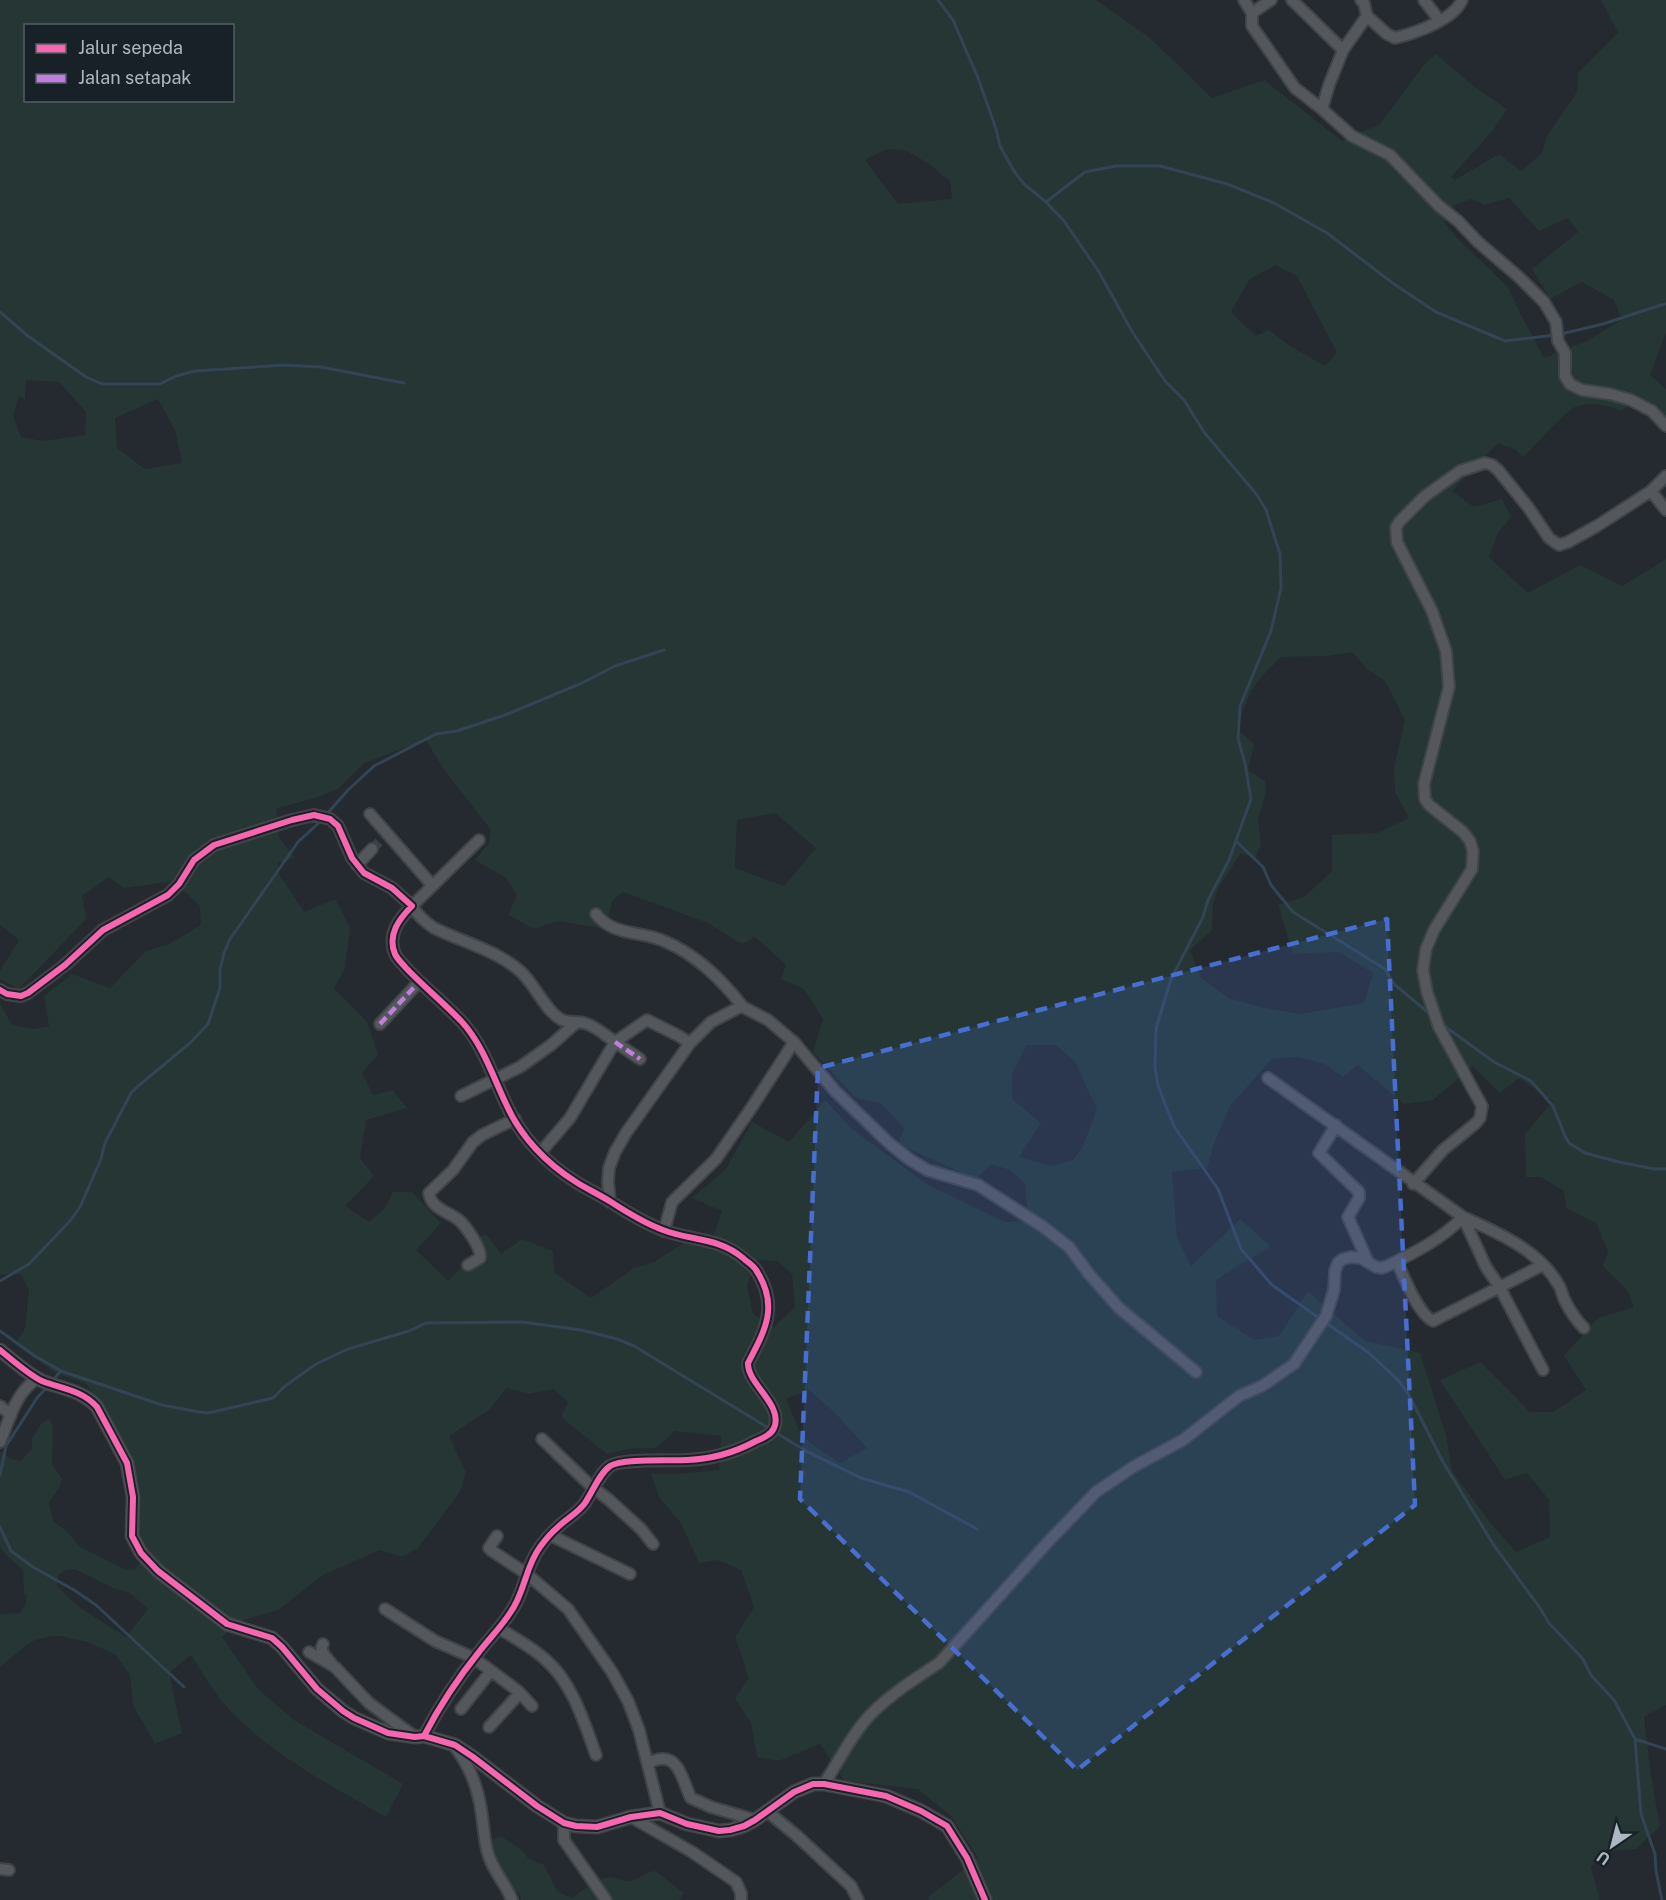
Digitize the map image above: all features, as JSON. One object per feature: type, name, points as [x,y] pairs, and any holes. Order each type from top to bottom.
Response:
[{"type":"street","points":[[1244,0],[1252,13],[1252,26],[1295,88],[1346,132],[1362,142],[1381,149],[1402,165],[1439,206],[1545,302],[1556,322],[1558,341],[1565,353],[1565,376],[1570,384],[1582,390],[1631,400],[1652,411],[1666,426]]},
{"type":"street","points":[[1252,13],[1271,0]]},
{"type":"street","points":[[1292,0],[1343,50]]},
{"type":"street","points":[[1361,0],[1367,16],[1395,38],[1440,21],[1455,10],[1461,0]]},
{"type":"street","points":[[1424,0],[1440,21]]},
{"type":"street","points":[[1322,110],[1343,50],[1367,16]]},
{"type":"street","points":[[1413,1184],[1443,1150],[1476,1123],[1482,1114],[1482,1106],[1439,1027],[1426,992],[1423,970],[1426,949],[1434,930],[1472,869],[1473,851],[1470,841],[1463,832],[1429,805],[1425,799],[1424,784],[1449,687],[1446,651],[1432,611],[1397,542],[1396,527],[1425,496],[1460,471],[1485,463],[1498,470],[1549,538],[1559,545],[1597,526],[1651,491],[1666,476]]},
{"type":"street","points":[[1651,491],[1666,510]]},
{"type":"street","points":[[370,814],[385,836],[432,885]]},
{"type":"street","points":[[0,990],[7,994],[21,996],[28,993],[65,965],[104,930],[168,895],[179,884],[194,860],[214,845],[314,815],[330,819],[338,826],[352,858],[364,873],[392,888],[434,928],[510,963],[527,978],[557,1016],[567,1022],[593,1026],[640,1059]]},
{"type":"street","points":[[420,1736],[474,1658],[517,1604],[538,1549],[580,1508],[610,1466],[622,1461],[664,1461],[713,1457],[740,1449],[772,1431],[775,1418],[771,1406],[754,1381],[748,1367],[766,1325],[770,1307],[767,1290],[754,1268],[732,1248],[711,1241],[689,1238],[631,1216],[552,1166],[525,1136],[507,1108],[476,1041],[462,1023],[419,982],[395,955],[393,944],[397,924],[432,885],[480,840]]},
{"type":"street","points":[[357,865],[372,849]]},
{"type":"street","points":[[596,914],[609,925],[632,934],[642,934],[663,940],[693,957],[714,973],[743,1007],[768,1020],[794,1041],[835,1091],[896,1148],[927,1170],[978,1185],[1042,1226],[1069,1247],[1119,1308],[1196,1372]]},
{"type":"street","points":[[380,1024],[419,982]]},
{"type":"street","points":[[610,1202],[609,1168],[626,1133],[690,1043],[711,1022],[743,1007]]},
{"type":"street","points":[[540,1153],[570,1118],[615,1042],[647,1020],[690,1043]]},
{"type":"street","points":[[461,1096],[529,1062],[551,1046],[576,1022]]},
{"type":"street","points":[[664,1230],[672,1202],[716,1159],[794,1041]]},
{"type":"street","points":[[1268,1078],[1336,1125],[1413,1184],[1462,1217],[1502,1236],[1543,1265],[1559,1285],[1565,1302],[1584,1328]]},
{"type":"street","points":[[468,1265],[480,1258],[479,1247],[459,1220],[438,1207],[429,1193],[453,1170],[472,1142],[515,1119]]},
{"type":"street","points":[[1336,1125],[1318,1153],[1359,1192],[1359,1198],[1348,1216],[1368,1262]]},
{"type":"street","points":[[824,1784],[870,1715],[944,1658],[1096,1492],[1133,1467],[1183,1440],[1239,1396],[1262,1386],[1294,1364],[1324,1320],[1334,1290],[1338,1263],[1351,1257],[1382,1268],[1420,1250],[1455,1226],[1462,1217]]},
{"type":"street","points":[[1462,1217],[1480,1256],[1543,1370]]},
{"type":"street","points":[[1397,1262],[1420,1308],[1431,1320],[1543,1265]]},
{"type":"street","points":[[0,1350],[40,1379],[80,1393],[91,1400],[104,1418],[127,1463],[133,1497],[132,1536],[141,1553],[158,1571],[227,1624],[272,1638],[317,1689],[343,1712],[388,1733],[420,1736],[455,1745],[537,1806],[564,1823],[576,1826],[597,1827],[631,1817],[660,1813],[687,1824],[719,1831],[730,1830],[755,1821],[794,1792],[813,1784],[886,1796],[921,1810],[946,1826],[968,1858],[984,1900]]},
{"type":"street","points":[[0,1442],[16,1400],[23,1390],[40,1379]]},
{"type":"street","points":[[0,1406],[11,1414]]},
{"type":"street","points":[[542,1439],[593,1488],[608,1498],[641,1528],[652,1544]]},
{"type":"street","points":[[550,1535],[630,1574]]},
{"type":"street","points":[[497,1536],[489,1548],[527,1574],[568,1610],[612,1672],[628,1701],[639,1730],[660,1813]]},
{"type":"street","points":[[386,1609],[435,1641],[474,1658],[520,1693],[532,1706]]},
{"type":"street","points":[[499,1628],[546,1660],[562,1680],[578,1707],[596,1755]]},
{"type":"street","points":[[323,1644],[322,1653],[369,1703],[420,1736]]},
{"type":"street","points":[[309,1652],[334,1667]]},
{"type":"street","points":[[461,1709],[491,1671]]},
{"type":"street","points":[[489,1727],[520,1693]]},
{"type":"street","points":[[455,1745],[466,1762],[479,1798],[490,1859],[512,1900]]},
{"type":"street","points":[[648,1763],[663,1758],[673,1762],[692,1798],[711,1807],[755,1821]]},
{"type":"street","points":[[768,1812],[843,1879],[850,1886],[855,1899]]},
{"type":"street","points":[[631,1817],[692,1852],[736,1882],[741,1893],[741,1900]]},
{"type":"street","points":[[564,1823],[564,1840],[606,1900]]},
{"type":"highlighted area","points":[[1387,919],[1415,1505],[1077,1770],[800,1499],[818,1068]]},
{"type":"shaded area","points":[[0,0],[1096,0],[1149,37],[1212,98],[1264,80],[1342,141],[1380,124],[1426,62],[1436,54],[1476,88],[1507,109],[1493,130],[1451,177],[1455,180],[1499,154],[1521,171],[1542,153],[1547,136],[1577,92],[1578,73],[1618,33],[1601,0],[1666,0],[1666,332],[1650,375],[1666,389],[1666,420],[1640,398],[1621,411],[1598,404],[1575,407],[1523,457],[1516,450],[1498,443],[1452,491],[1474,507],[1502,499],[1511,517],[1498,533],[1489,557],[1528,593],[1580,565],[1622,586],[1666,559],[1666,1705],[1644,1717],[1660,1826],[1636,1849],[1602,1852],[1591,1867],[1600,1900],[930,1900],[927,1898],[978,1858],[951,1816],[918,1789],[845,1781],[820,1744],[781,1760],[757,1757],[751,1723],[735,1698],[749,1678],[735,1637],[754,1607],[741,1570],[718,1560],[699,1563],[681,1523],[659,1497],[651,1474],[719,1470],[721,1436],[675,1431],[656,1448],[628,1449],[607,1454],[561,1417],[568,1402],[553,1389],[528,1394],[506,1388],[490,1409],[449,1436],[466,1472],[460,1492],[418,1548],[402,1557],[380,1550],[323,1575],[278,1610],[244,1620],[222,1637],[258,1689],[294,1720],[403,1784],[386,1817],[301,1767],[261,1739],[225,1705],[191,1655],[169,1673],[182,1733],[155,1744],[133,1705],[130,1675],[116,1655],[88,1642],[52,1636],[28,1644],[0,1667],[0,1614],[20,1613],[27,1596],[24,1593],[23,1570],[0,1547],[0,1451],[11,1459],[20,1461],[32,1449],[32,1439],[41,1424],[49,1419],[53,1426],[52,1464],[62,1479],[59,1488],[49,1502],[53,1521],[69,1533],[79,1546],[126,1570],[135,1570],[146,1552],[135,1534],[136,1498],[128,1451],[112,1419],[85,1383],[56,1373],[15,1345],[25,1328],[29,1291],[21,1274],[0,1275],[0,1004],[12,1025],[33,1029],[49,1026],[44,996],[72,974],[110,988],[146,951],[169,944],[201,925],[200,906],[173,881],[124,888],[109,877],[82,896],[86,919],[19,989],[0,979],[0,971],[19,940],[0,925]],"holes":[[[887,149],[905,150],[929,164],[950,181],[952,199],[898,204],[865,160]],[[1509,198],[1539,231],[1568,218],[1578,232],[1532,269],[1550,299],[1582,282],[1614,300],[1622,319],[1589,340],[1544,358],[1508,287],[1456,237],[1444,222],[1453,206],[1471,199],[1485,205]],[[1275,265],[1297,276],[1337,353],[1325,366],[1290,346],[1269,330],[1256,336],[1231,312],[1249,280]],[[26,380],[59,382],[86,412],[85,435],[43,441],[21,437],[13,415],[19,396],[25,400]],[[158,399],[175,430],[182,463],[145,469],[117,448],[115,418]],[[1352,652],[1367,669],[1385,681],[1405,720],[1394,768],[1395,792],[1409,818],[1377,833],[1332,835],[1332,871],[1304,897],[1278,905],[1293,954],[1339,952],[1373,973],[1364,1003],[1300,1014],[1260,1007],[1229,998],[1201,978],[1190,950],[1212,930],[1213,903],[1220,885],[1241,853],[1255,858],[1261,845],[1258,820],[1266,792],[1265,781],[1248,770],[1254,744],[1236,728],[1250,693],[1260,678],[1281,657],[1327,656]],[[426,740],[442,767],[491,830],[489,843],[475,860],[506,878],[517,895],[508,915],[534,929],[558,921],[606,929],[612,901],[623,892],[708,923],[742,944],[755,937],[786,965],[781,979],[804,989],[823,1019],[813,1052],[856,1098],[880,1103],[904,1128],[898,1144],[976,1179],[991,1164],[1010,1170],[1025,1184],[1028,1221],[1005,1222],[928,1185],[852,1129],[825,1100],[789,1142],[752,1122],[726,1169],[692,1198],[722,1211],[710,1246],[685,1242],[654,1262],[634,1268],[591,1298],[554,1272],[553,1251],[522,1239],[501,1254],[486,1234],[473,1239],[479,1250],[448,1281],[416,1250],[441,1223],[412,1192],[393,1192],[384,1209],[369,1222],[345,1206],[374,1176],[360,1158],[366,1120],[407,1108],[393,1090],[373,1095],[362,1073],[378,1054],[367,1022],[334,989],[345,968],[350,927],[335,899],[304,912],[279,874],[278,863],[295,858],[279,837],[276,809],[321,796],[339,788],[364,763]],[[775,813],[816,848],[784,886],[735,868],[737,820]],[[1027,1045],[1056,1045],[1075,1062],[1097,1109],[1082,1148],[1073,1160],[1051,1166],[1019,1157],[1041,1123],[1012,1099],[1012,1074]],[[1297,1057],[1325,1064],[1343,1077],[1358,1065],[1404,1104],[1433,1100],[1473,1066],[1500,1093],[1519,1078],[1553,1101],[1525,1134],[1526,1177],[1541,1177],[1564,1191],[1566,1208],[1596,1223],[1608,1251],[1603,1266],[1627,1290],[1634,1307],[1598,1318],[1564,1356],[1586,1390],[1553,1412],[1530,1412],[1480,1362],[1440,1380],[1505,1480],[1527,1473],[1549,1500],[1550,1537],[1516,1552],[1489,1521],[1452,1471],[1446,1435],[1420,1353],[1365,1341],[1308,1291],[1279,1336],[1254,1340],[1217,1316],[1216,1280],[1271,1246],[1240,1219],[1191,1266],[1177,1237],[1172,1172],[1207,1168],[1215,1141],[1230,1106],[1272,1059]],[[757,1260],[777,1261],[792,1274],[795,1307],[774,1327],[753,1314],[747,1285]],[[809,1390],[835,1413],[867,1448],[840,1463],[809,1442],[799,1430],[786,1399]],[[75,1569],[113,1588],[130,1593],[148,1609],[126,1637],[79,1607],[57,1586],[59,1574]]]},
{"type":"shaded area","points":[[501,1836],[523,1851],[528,1858],[544,1865],[557,1891],[572,1898],[601,1879],[612,1877],[629,1881],[655,1871],[684,1893],[679,1900],[521,1900],[519,1892],[511,1893],[492,1853],[493,1839]]},
{"type":"waterway","points":[[938,0],[953,20],[978,78],[1000,146],[1014,171],[1024,184],[1064,221],[1099,272],[1133,333],[1165,381],[1184,400],[1204,432],[1257,495],[1266,510],[1280,554],[1281,588],[1271,631],[1240,706],[1238,739],[1251,799],[1229,860],[1171,979],[1156,1029],[1155,1067],[1158,1085],[1165,1104],[1175,1128],[1218,1189],[1241,1249],[1272,1285],[1369,1353],[1399,1381],[1409,1395],[1443,1462],[1493,1544],[1549,1623],[1583,1659],[1591,1675],[1614,1700],[1635,1739],[1641,1814],[1655,1854],[1662,1900]]},
{"type":"waterway","points":[[1046,202],[1085,172],[1116,166],[1160,166],[1227,184],[1274,203],[1327,233],[1394,284],[1436,312],[1505,341],[1555,335]]},
{"type":"waterway","points":[[1561,334],[1603,324],[1666,304]]},
{"type":"waterway","points":[[0,312],[28,336],[86,377],[102,384],[160,384],[176,376],[195,371],[284,365],[321,367],[404,383]]},
{"type":"waterway","points":[[326,815],[374,766],[436,734],[457,731],[505,715],[582,683],[615,666],[664,650]]},
{"type":"waterway","points":[[0,1281],[29,1264],[70,1221],[80,1207],[101,1159],[105,1143],[131,1093],[190,1043],[208,1024],[220,988],[220,970],[230,939],[298,842],[322,820]]},
{"type":"waterway","points":[[1236,841],[1263,867],[1271,885],[1293,912],[1385,969],[1394,984],[1431,1015]]},
{"type":"waterway","points":[[1443,1025],[1494,1062],[1531,1081],[1553,1106],[1569,1143],[1585,1153],[1654,1169],[1666,1169]]},
{"type":"waterway","points":[[0,1331],[61,1371],[162,1405],[208,1413],[273,1398],[285,1386],[316,1364],[348,1349],[409,1331],[426,1323],[522,1322],[581,1330],[634,1346],[806,1451],[861,1478],[909,1492],[977,1529]]},
{"type":"waterway","points":[[52,1381],[61,1371]]},
{"type":"waterway","points":[[0,1475],[6,1446],[37,1398],[48,1386]]},
{"type":"waterway","points":[[0,1527],[11,1551],[96,1605],[184,1687]]},
{"type":"waterway","points":[[1635,1739],[1666,1749]]},
{"type":"tunnel","points":[[372,849],[383,838]]},
{"type":"marked path","points":[[380,1024],[419,982]]},
{"type":"marked path","points":[[615,1042],[640,1059]]},
{"type":"cycle path","points":[[0,990],[7,994],[21,996],[28,993],[65,965],[103,930],[168,895],[179,884],[194,860],[214,845],[314,815],[330,819],[338,826],[352,858],[364,873],[392,888],[412,906],[403,916],[393,934],[392,940],[396,956],[469,1031],[482,1051],[513,1117],[536,1149],[565,1175],[636,1218],[673,1234],[724,1246],[734,1251],[756,1270],[763,1283],[768,1306],[765,1328],[748,1363],[753,1379],[774,1411],[776,1419],[773,1430],[748,1445],[714,1457],[625,1462],[616,1463],[606,1469],[582,1507],[553,1532],[540,1547],[531,1563],[515,1605],[456,1682],[424,1736]]},
{"type":"cycle path","points":[[0,1350],[20,1367],[42,1381],[78,1393],[97,1407],[127,1463],[133,1497],[132,1536],[141,1553],[158,1571],[227,1624],[272,1638],[317,1689],[354,1718],[388,1733],[424,1736],[455,1745],[537,1806],[564,1823],[576,1826],[597,1827],[631,1817],[660,1813],[687,1824],[719,1831],[730,1830],[755,1820],[794,1792],[813,1784],[886,1796],[921,1811],[947,1826],[967,1858],[985,1900]]}]
